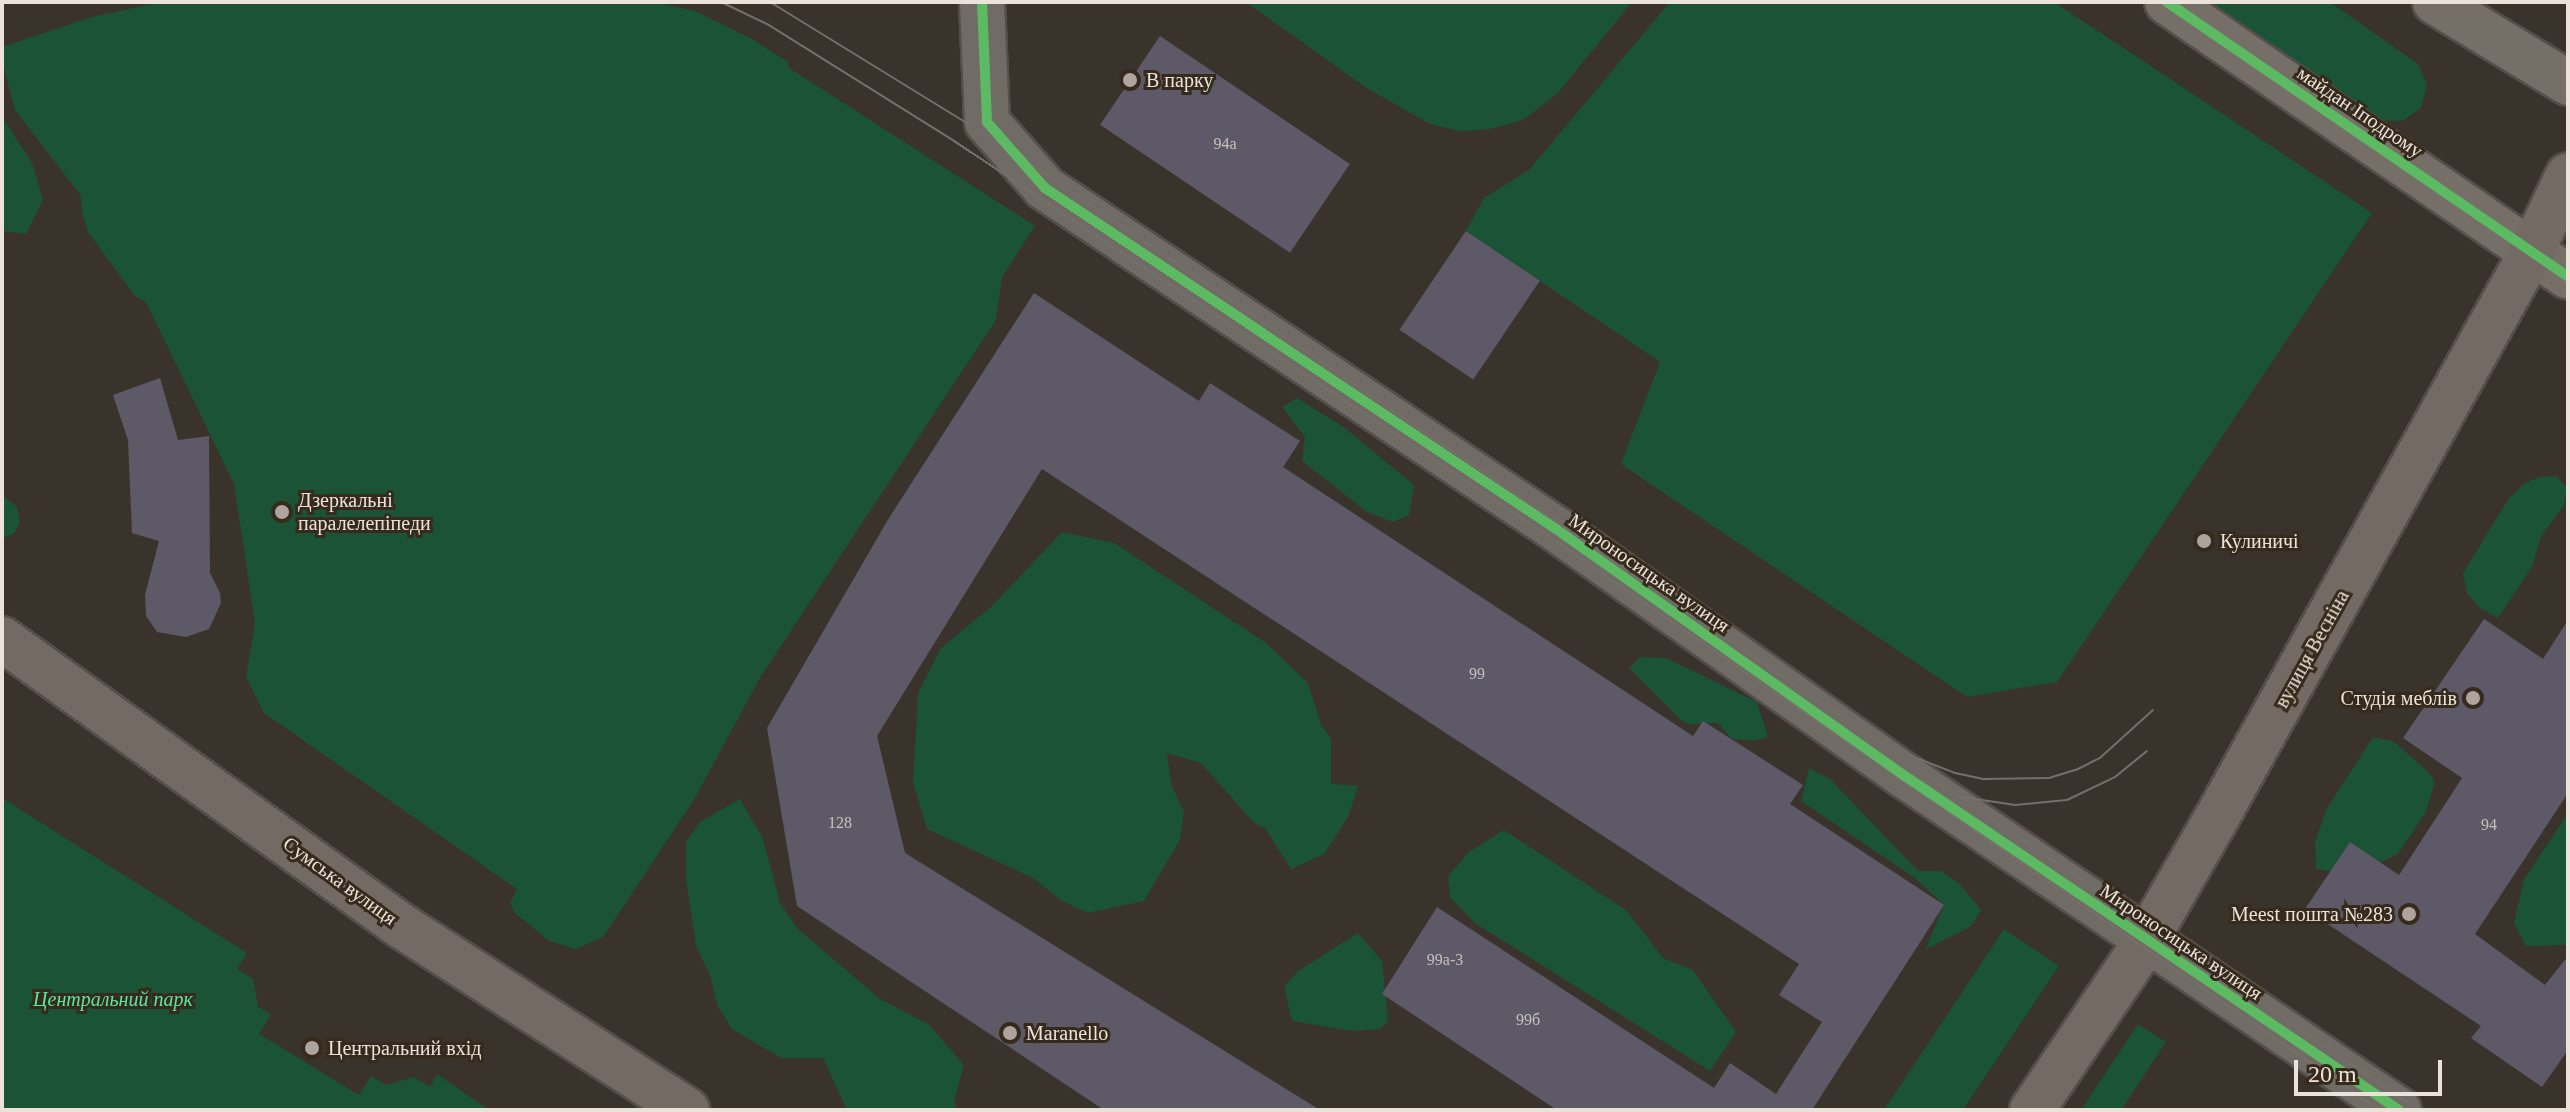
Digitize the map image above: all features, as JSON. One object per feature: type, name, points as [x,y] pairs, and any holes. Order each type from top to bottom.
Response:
[{"type":"main road","name":"вулиця Весніна","points":[[2032,1110],[2147,940],[2531,253],[2568,175]]},
{"type":"main road","name":"Сумська вулиця","points":[[2,639],[403,927],[687,1110]]},
{"type":"street","name":"Мироносицька вулиця","points":[[982,2],[987,122],[1045,188],[1556,529],[1905,776],[2399,1110]]},
{"type":"street","name":"майдан Іподрому","points":[[2167,2],[2568,277]]},
{"type":"street","points":[[2435,2],[2568,83]]},
{"type":"green space","points":[[161,2],[654,2],[695,11],[752,39],[788,62],[789,68],[1035,226],[1002,277],[996,320],[761,676],[695,798],[603,937],[576,949],[549,941],[515,913],[510,903],[517,889],[264,713],[246,677],[255,623],[234,484],[146,302],[135,296],[88,232],[81,196],[15,110],[2,62],[2,47],[92,17]]},
{"type":"green space","points":[[1246,2],[1632,2],[1558,93],[1523,120],[1490,129],[1459,131],[1430,124],[1365,87]]},
{"type":"green space","points":[[1670,2],[2054,2],[2372,213],[2057,682],[1967,697],[1621,464],[1660,362],[1466,231],[1484,198],[1529,170]]},
{"type":"green space","points":[[2206,2],[2330,2],[2418,64],[2427,85],[2421,108],[2402,121],[2379,120]]},
{"type":"green space","points":[[2,117],[32,163],[43,200],[26,234],[2,231]]},
{"type":"green space","points":[[1297,398],[1345,428],[1414,485],[1409,515],[1393,522],[1367,512],[1302,461],[1305,437],[1282,407]]},
{"type":"green space","points":[[2556,476],[2568,489],[2563,507],[2541,536],[2532,567],[2498,618],[2480,608],[2467,593],[2463,573],[2509,498],[2525,483],[2540,477]]},
{"type":"green space","points":[[2,495],[17,507],[20,522],[14,533],[2,539]]},
{"type":"green space","points":[[1062,532],[1114,543],[1266,643],[1308,683],[1321,725],[1331,739],[1331,784],[1358,786],[1348,817],[1324,854],[1291,869],[1265,828],[1254,823],[1201,763],[1167,753],[1171,784],[1184,812],[1180,840],[1144,901],[1088,913],[1062,901],[1033,878],[927,829],[913,782],[918,693],[941,648],[992,606]]},
{"type":"green space","points":[[1640,657],[1666,658],[1757,702],[1768,737],[1754,741],[1732,739],[1718,723],[1689,724],[1682,721],[1629,668]]},
{"type":"green space","points":[[2373,737],[2393,741],[2435,782],[2426,812],[2398,854],[2354,875],[2316,869],[2315,842],[2327,808]]},
{"type":"green space","points":[[1809,768],[1831,780],[1918,871],[1941,871],[1960,884],[1981,910],[1971,926],[1925,950],[1944,905],[1915,878],[1801,801]]},
{"type":"green space","name":"Центральний парк","points":[[2,798],[247,953],[237,969],[253,979],[258,1007],[271,1014],[259,1034],[359,1095],[371,1076],[386,1085],[414,1077],[430,1087],[437,1074],[489,1110],[2,1110]]},
{"type":"green space","points":[[740,799],[763,839],[780,903],[797,928],[880,999],[928,1024],[964,1065],[954,1101],[957,1110],[847,1110],[823,1058],[781,1058],[732,1029],[717,1005],[710,975],[696,946],[686,880],[686,842],[700,822]]},
{"type":"green space","points":[[2568,813],[2568,945],[2526,946],[2514,923],[2524,879]]},
{"type":"green space","points":[[1504,830],[1627,911],[1663,958],[1693,970],[1736,1032],[1710,1071],[1475,923],[1450,897],[1448,876],[1469,852]]},
{"type":"green space","points":[[2004,929],[2059,966],[1963,1110],[1884,1110]]},
{"type":"green space","points":[[1358,933],[1382,961],[1388,1021],[1380,1029],[1353,1031],[1292,1021],[1284,987],[1298,971]]},
{"type":"green space","points":[[2138,1024],[2166,1042],[2121,1110],[2081,1110]]},
{"type":"building","points":[[1160,36],[1350,164],[1290,253],[1100,125]]},
{"type":"building","points":[[1466,231],[1540,281],[1473,379],[1399,330]]},
{"type":"building","points":[[1034,293],[1199,401],[1210,383],[1300,441],[1283,467],[1693,736],[1703,721],[1803,785],[1790,804],[1944,905],[1812,1110],[1557,1110],[1382,994],[1437,907],[1714,1088],[1730,1063],[1776,1094],[1822,1022],[1779,995],[1799,964],[1042,469],[877,736],[905,853],[1320,1110],[1104,1110],[797,906],[767,728],[889,518]]},
{"type":"building","points":[[160,378],[178,440],[209,436],[210,573],[220,593],[221,603],[209,629],[186,637],[157,632],[146,616],[145,595],[159,541],[132,533],[128,440],[113,395]]},
{"type":"building","points":[[2484,619],[2543,659],[2568,620],[2568,793],[2475,934],[2545,985],[2568,956],[2568,1050],[2542,1087],[2471,1038],[2481,1026],[2305,909],[2350,842],[2399,875],[2462,778],[2403,738]]},
{"type":"tram line","points":[[721,2],[767,24],[954,141],[1551,538],[2379,1110]]},
{"type":"tram line","points":[[770,2],[1009,149],[2419,1110]]},
{"type":"tram line","points":[[1909,755],[1955,773],[1984,779],[2049,778],[2076,770],[2101,757],[2153,710]]},
{"type":"tram line","points":[[1962,797],[2015,805],[2067,800],[2115,777],[2147,751]]},
{"type":"cycle path","points":[[982,2],[987,122],[1045,188],[1556,529],[1905,776],[2399,1110]]},
{"type":"cycle path","points":[[2167,2],[2568,277]]},
{"type":"place","name":"В парку","points":[[1130,80]]},
{"type":"place","name":"Дзеркальні паралелепіпеди","points":[[282,512]]},
{"type":"place","name":"Кулиничі","points":[[2204,541]]},
{"type":"place","name":"Студія меблів","points":[[2473,698]]},
{"type":"place","name":"Meest пошта №283","points":[[2409,914]]},
{"type":"place","name":"Maranello","points":[[1010,1033]]},
{"type":"place","name":"Центральний вхід","points":[[312,1048]]}]
